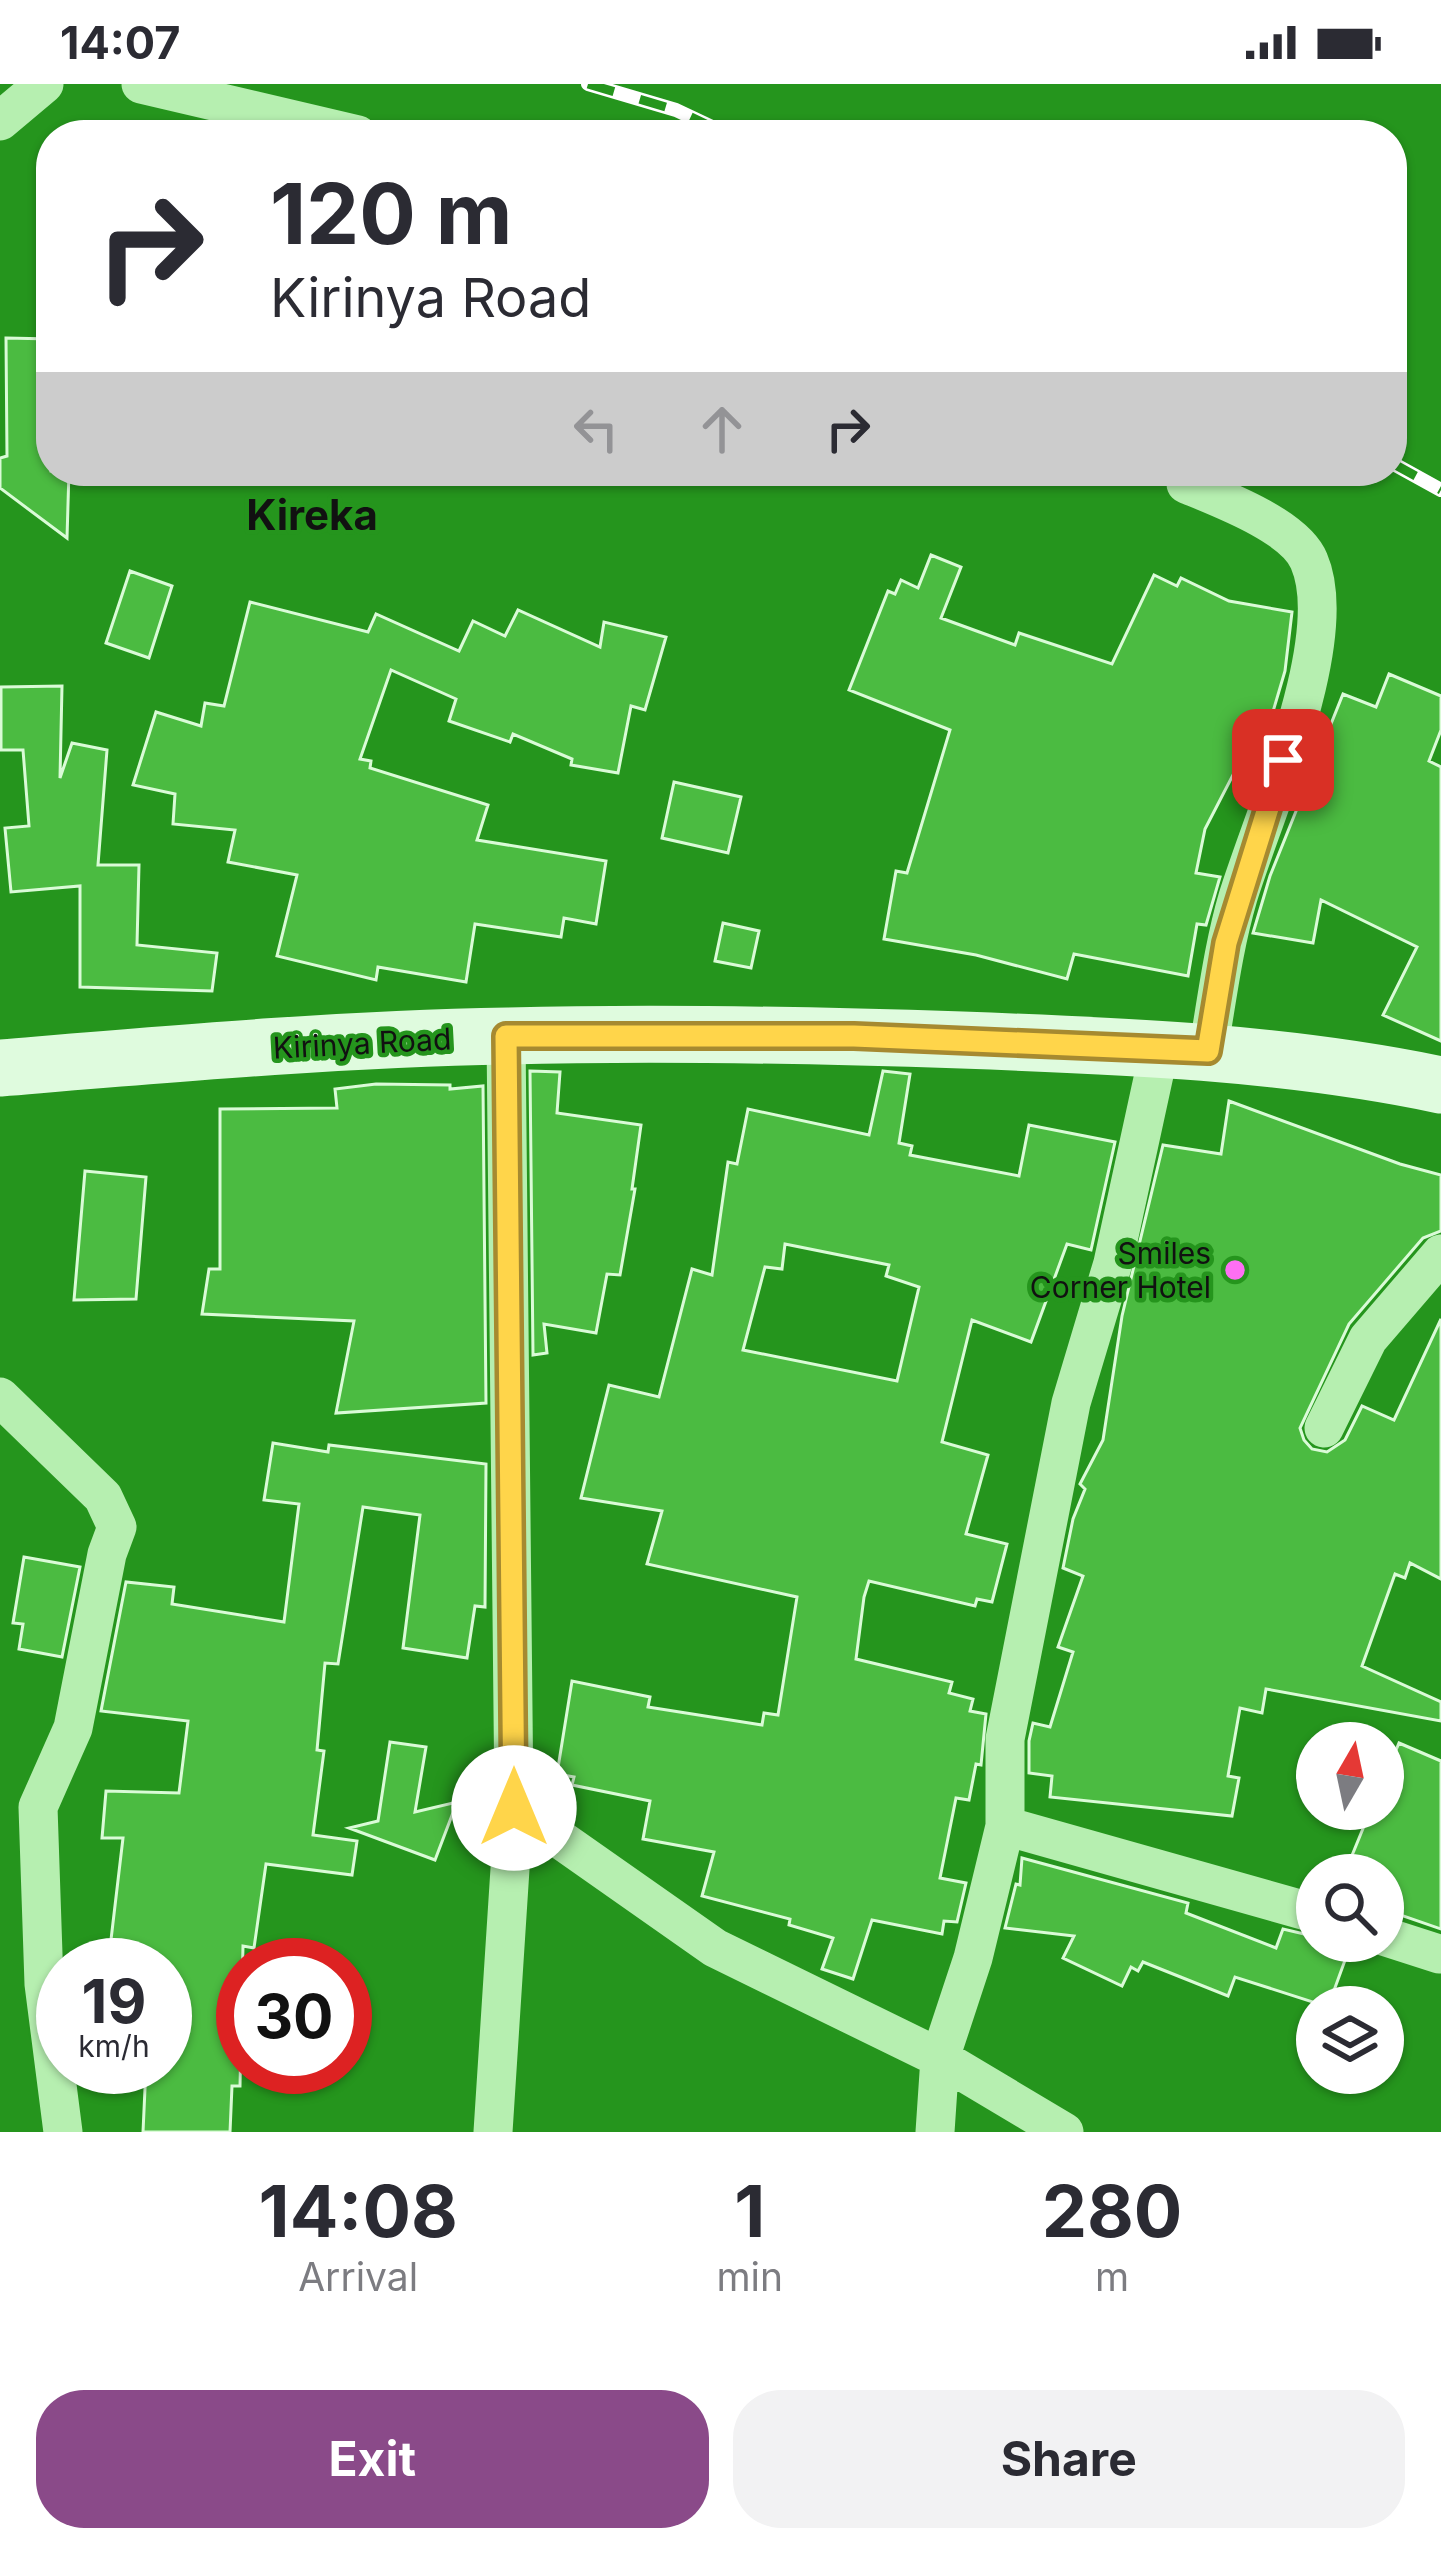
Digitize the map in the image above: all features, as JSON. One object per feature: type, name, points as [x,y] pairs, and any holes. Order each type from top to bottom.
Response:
[{"type":"main road","name":"Kirinya Road","points":[[0,1068],[225,1049],[506,1036],[854,1036],[1184,1049],[1390,1074],[1441,1085]]},
{"type":"street","points":[[0,121],[44,84]]},
{"type":"street","points":[[141,84],[294,120]]},
{"type":"street","points":[[935,2132],[940,2058],[973,1958],[1005,1826],[1005,1739],[1071,1403],[1113,1263],[1184,1049],[1226,943],[1307,689],[1320,603],[1308,556],[1279,530],[1191,486]]},
{"type":"street","points":[[493,2132],[514,1808],[506,1036]]},
{"type":"street","points":[[1324,1428],[1369,1339],[1441,1254]]},
{"type":"street","points":[[0,1396],[103,1497],[117,1527],[106,1554],[73,1728],[38,1807],[44,1984],[63,2132]]},
{"type":"street","points":[[514,1808],[715,1948],[940,2058],[1064,2132]]},
{"type":"street","points":[[1005,1826],[1296,1908]]},
{"type":"street","points":[[1404,1943],[1439,1954]]},
{"type":"building","points":[[6,338],[36,339],[36,486],[69,486],[67,538],[0,488],[0,458],[7,456]]},
{"type":"building","points":[[931,555],[961,567],[941,618],[1015,645],[1019,633],[1112,664],[1154,575],[1177,586],[1181,578],[1229,601],[1292,612],[1285,671],[1254,776],[1239,769],[1234,773],[1205,829],[1196,873],[1220,877],[1206,925],[1197,924],[1188,976],[1074,954],[1067,979],[976,955],[884,939],[896,871],[907,873],[950,730],[849,690],[888,591],[895,594],[901,580],[918,588]]},
{"type":"building","points":[[130,571],[172,586],[149,658],[106,643]]},
{"type":"building","points":[[250,602],[368,632],[376,614],[459,651],[473,621],[505,636],[518,610],[600,647],[604,622],[666,637],[645,710],[631,706],[618,773],[571,765],[572,759],[513,734],[510,742],[449,721],[456,699],[391,670],[360,759],[371,761],[370,768],[488,805],[477,840],[606,861],[596,924],[564,918],[561,937],[475,924],[466,982],[378,967],[376,980],[277,956],[297,875],[228,862],[235,830],[173,824],[175,794],[133,785],[156,712],[201,726],[205,703],[224,706]]},
{"type":"building","points":[[1389,674],[1441,696],[1441,730],[1429,761],[1441,767],[1441,1041],[1383,1015],[1417,947],[1321,900],[1313,943],[1253,933],[1270,876],[1343,694],[1376,707]]},
{"type":"building","points":[[62,686],[60,778],[72,743],[107,750],[98,865],[139,865],[137,945],[217,953],[212,991],[80,987],[80,886],[11,892],[5,828],[29,826],[23,750],[1,750],[1,687]]},
{"type":"building","points":[[674,782],[741,797],[728,853],[662,838]]},
{"type":"building","points":[[723,923],[759,931],[751,968],[715,961]]},
{"type":"building","points":[[530,1071],[560,1072],[557,1113],[641,1125],[620,1275],[607,1274],[596,1333],[544,1324],[547,1353],[533,1355]]},
{"type":"building","points":[[883,1071],[910,1074],[899,1143],[912,1146],[910,1155],[1019,1176],[1029,1125],[1115,1142],[1091,1250],[1067,1244],[1031,1342],[972,1320],[942,1442],[988,1455],[966,1534],[1007,1544],[992,1602],[977,1599],[975,1606],[869,1581],[856,1659],[952,1682],[949,1693],[973,1699],[970,1711],[986,1714],[981,1765],[976,1764],[969,1800],[956,1798],[940,1878],[966,1883],[957,1922],[944,1921],[942,1934],[872,1920],[853,1979],[822,1969],[833,1938],[789,1925],[790,1919],[702,1896],[714,1852],[643,1839],[650,1801],[572,1785],[574,1777],[557,1774],[572,1681],[650,1697],[648,1707],[762,1725],[764,1713],[778,1715],[797,1597],[647,1564],[662,1511],[581,1498],[609,1385],[659,1397],[692,1269],[712,1275],[728,1162],[737,1164],[748,1109],[869,1135]],"holes":[[[785,1244],[889,1265],[886,1276],[919,1287],[897,1381],[743,1350],[765,1267],[782,1269]]]},
{"type":"building","points":[[450,1085],[450,1089],[483,1086],[486,1403],[336,1413],[354,1321],[202,1314],[209,1269],[220,1269],[220,1109],[337,1108],[335,1089]]},
{"type":"building","points":[[1229,1101],[1441,1175],[1441,1231],[1423,1238],[1349,1324],[1300,1428],[1312,1449],[1327,1452],[1345,1440],[1362,1406],[1394,1420],[1441,1319],[1441,1579],[1410,1563],[1405,1578],[1395,1574],[1362,1666],[1441,1702],[1441,1721],[1266,1689],[1262,1713],[1240,1708],[1228,1776],[1239,1778],[1232,1816],[1050,1797],[1052,1776],[1029,1773],[1029,1741],[1033,1723],[1050,1727],[1073,1652],[1058,1647],[1083,1576],[1063,1568],[1085,1489],[1080,1484],[1103,1440],[1122,1316],[1163,1145],[1221,1154]]},
{"type":"building","points":[[85,1171],[146,1177],[136,1299],[74,1300]]},
{"type":"building","points":[[273,1443],[486,1464],[485,1607],[475,1606],[467,1658],[403,1648],[420,1515],[363,1507],[338,1664],[325,1663],[317,1750],[324,1751],[313,1835],[357,1841],[352,1875],[266,1864],[255,1938],[216,1938],[216,2094],[232,2094],[230,2132],[143,2132],[145,2094],[192,2094],[192,1938],[111,1938],[123,1838],[102,1838],[106,1791],[179,1793],[188,1721],[101,1711],[126,1582],[174,1587],[172,1604],[284,1622],[299,1504],[264,1500]]},
{"type":"building","points":[[24,1557],[80,1567],[62,1657],[19,1649],[23,1624],[13,1623]]},
{"type":"building","points":[[390,1742],[426,1747],[415,1812],[457,1802],[435,1860],[349,1828],[378,1821]]},
{"type":"building","points":[[1404,1745],[1441,1761],[1441,1929],[1404,1916],[1404,1854],[1353,1854],[1362,1830],[1404,1830]]},
{"type":"building","points":[[1022,1858],[1188,1903],[1186,1913],[1276,1948],[1283,1929],[1296,1932],[1296,1962],[1344,1962],[1336,1986],[1296,1986],[1296,1997],[1235,1977],[1228,1996],[1143,1962],[1138,1971],[1131,1967],[1122,1986],[1063,1958],[1074,1936],[1005,1928],[1016,1884],[1020,1885]]},
{"type":"railway","points":[[588,84],[697,120]]},
{"type":"railway","points":[[1407,471],[1441,490]]},
{"type":"place","name":"Smiles Corner Hotel","points":[[1235,1270]]},
{"type":"district","name":"Kireka","points":[[312,514]]},
{"type":"route","points":[[514,1808],[506,1036],[854,1036],[1208,1051],[1237,900],[1283,760]]}]
